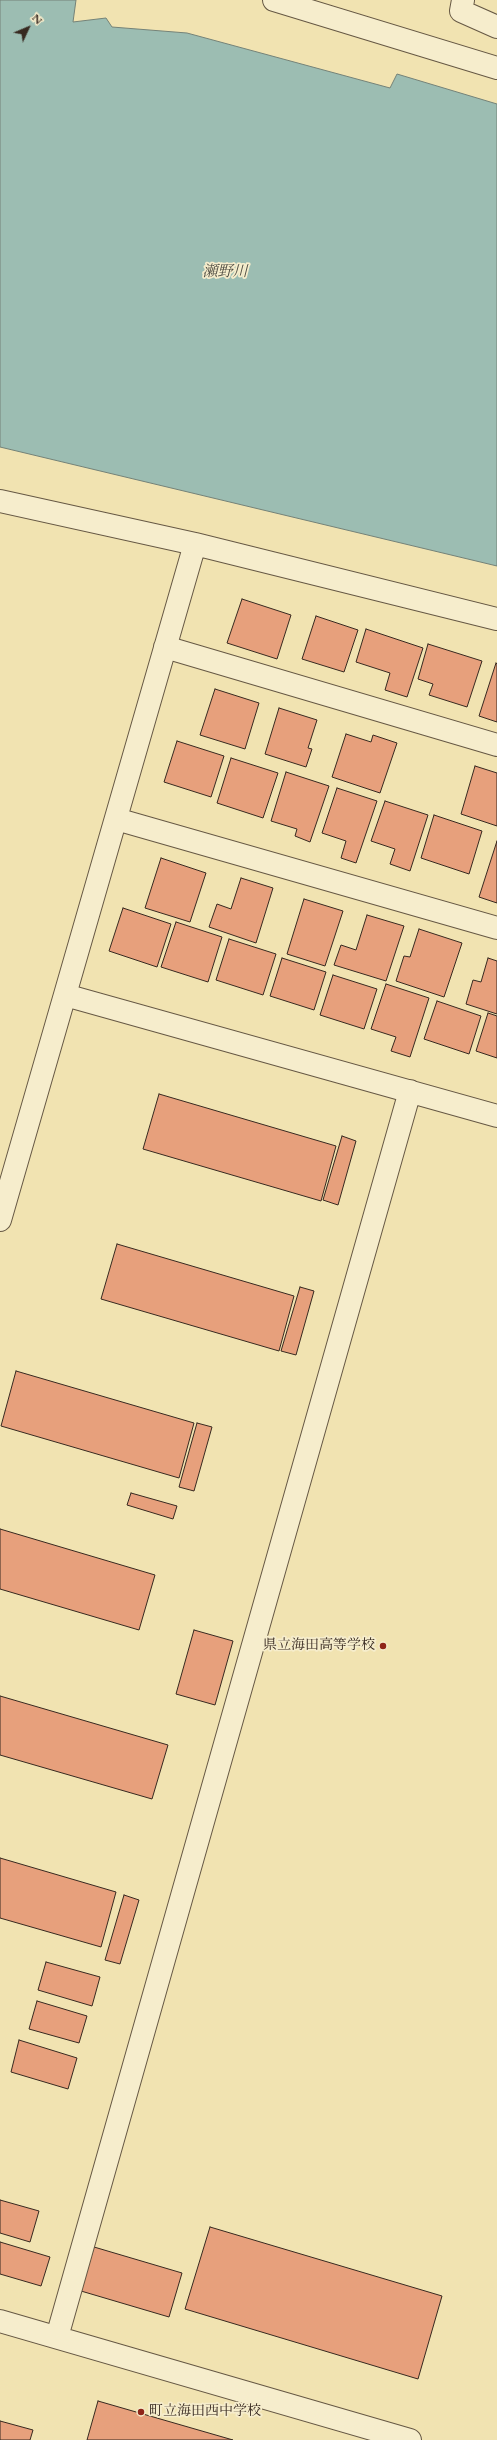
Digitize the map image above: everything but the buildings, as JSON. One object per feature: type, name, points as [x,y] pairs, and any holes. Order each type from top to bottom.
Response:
[{"type":"street","points":[[274,0],[497,68]]},
{"type":"street","points":[[463,0],[461,11],[497,27]]},
{"type":"street","points":[[0,501],[195,544],[497,619]]},
{"type":"street","points":[[0,1220],[195,544]]},
{"type":"street","points":[[165,647],[497,745]]},
{"type":"street","points":[[116,819],[497,928]]},
{"type":"street","points":[[65,995],[497,1116]]},
{"type":"street","points":[[57,2337],[410,1091]]},
{"type":"street","points":[[0,2321],[410,2440]]},
{"type":"water","name":"瀬野川","points":[[0,0],[76,0],[73,22],[106,18],[112,27],[187,33],[390,88],[397,74],[497,104],[497,566],[0,447]]},
{"type":"place","name":"県立海田高等学校","points":[[383,1646]]},
{"type":"place","name":"町立海田西中学校","points":[[141,2412]]}]
